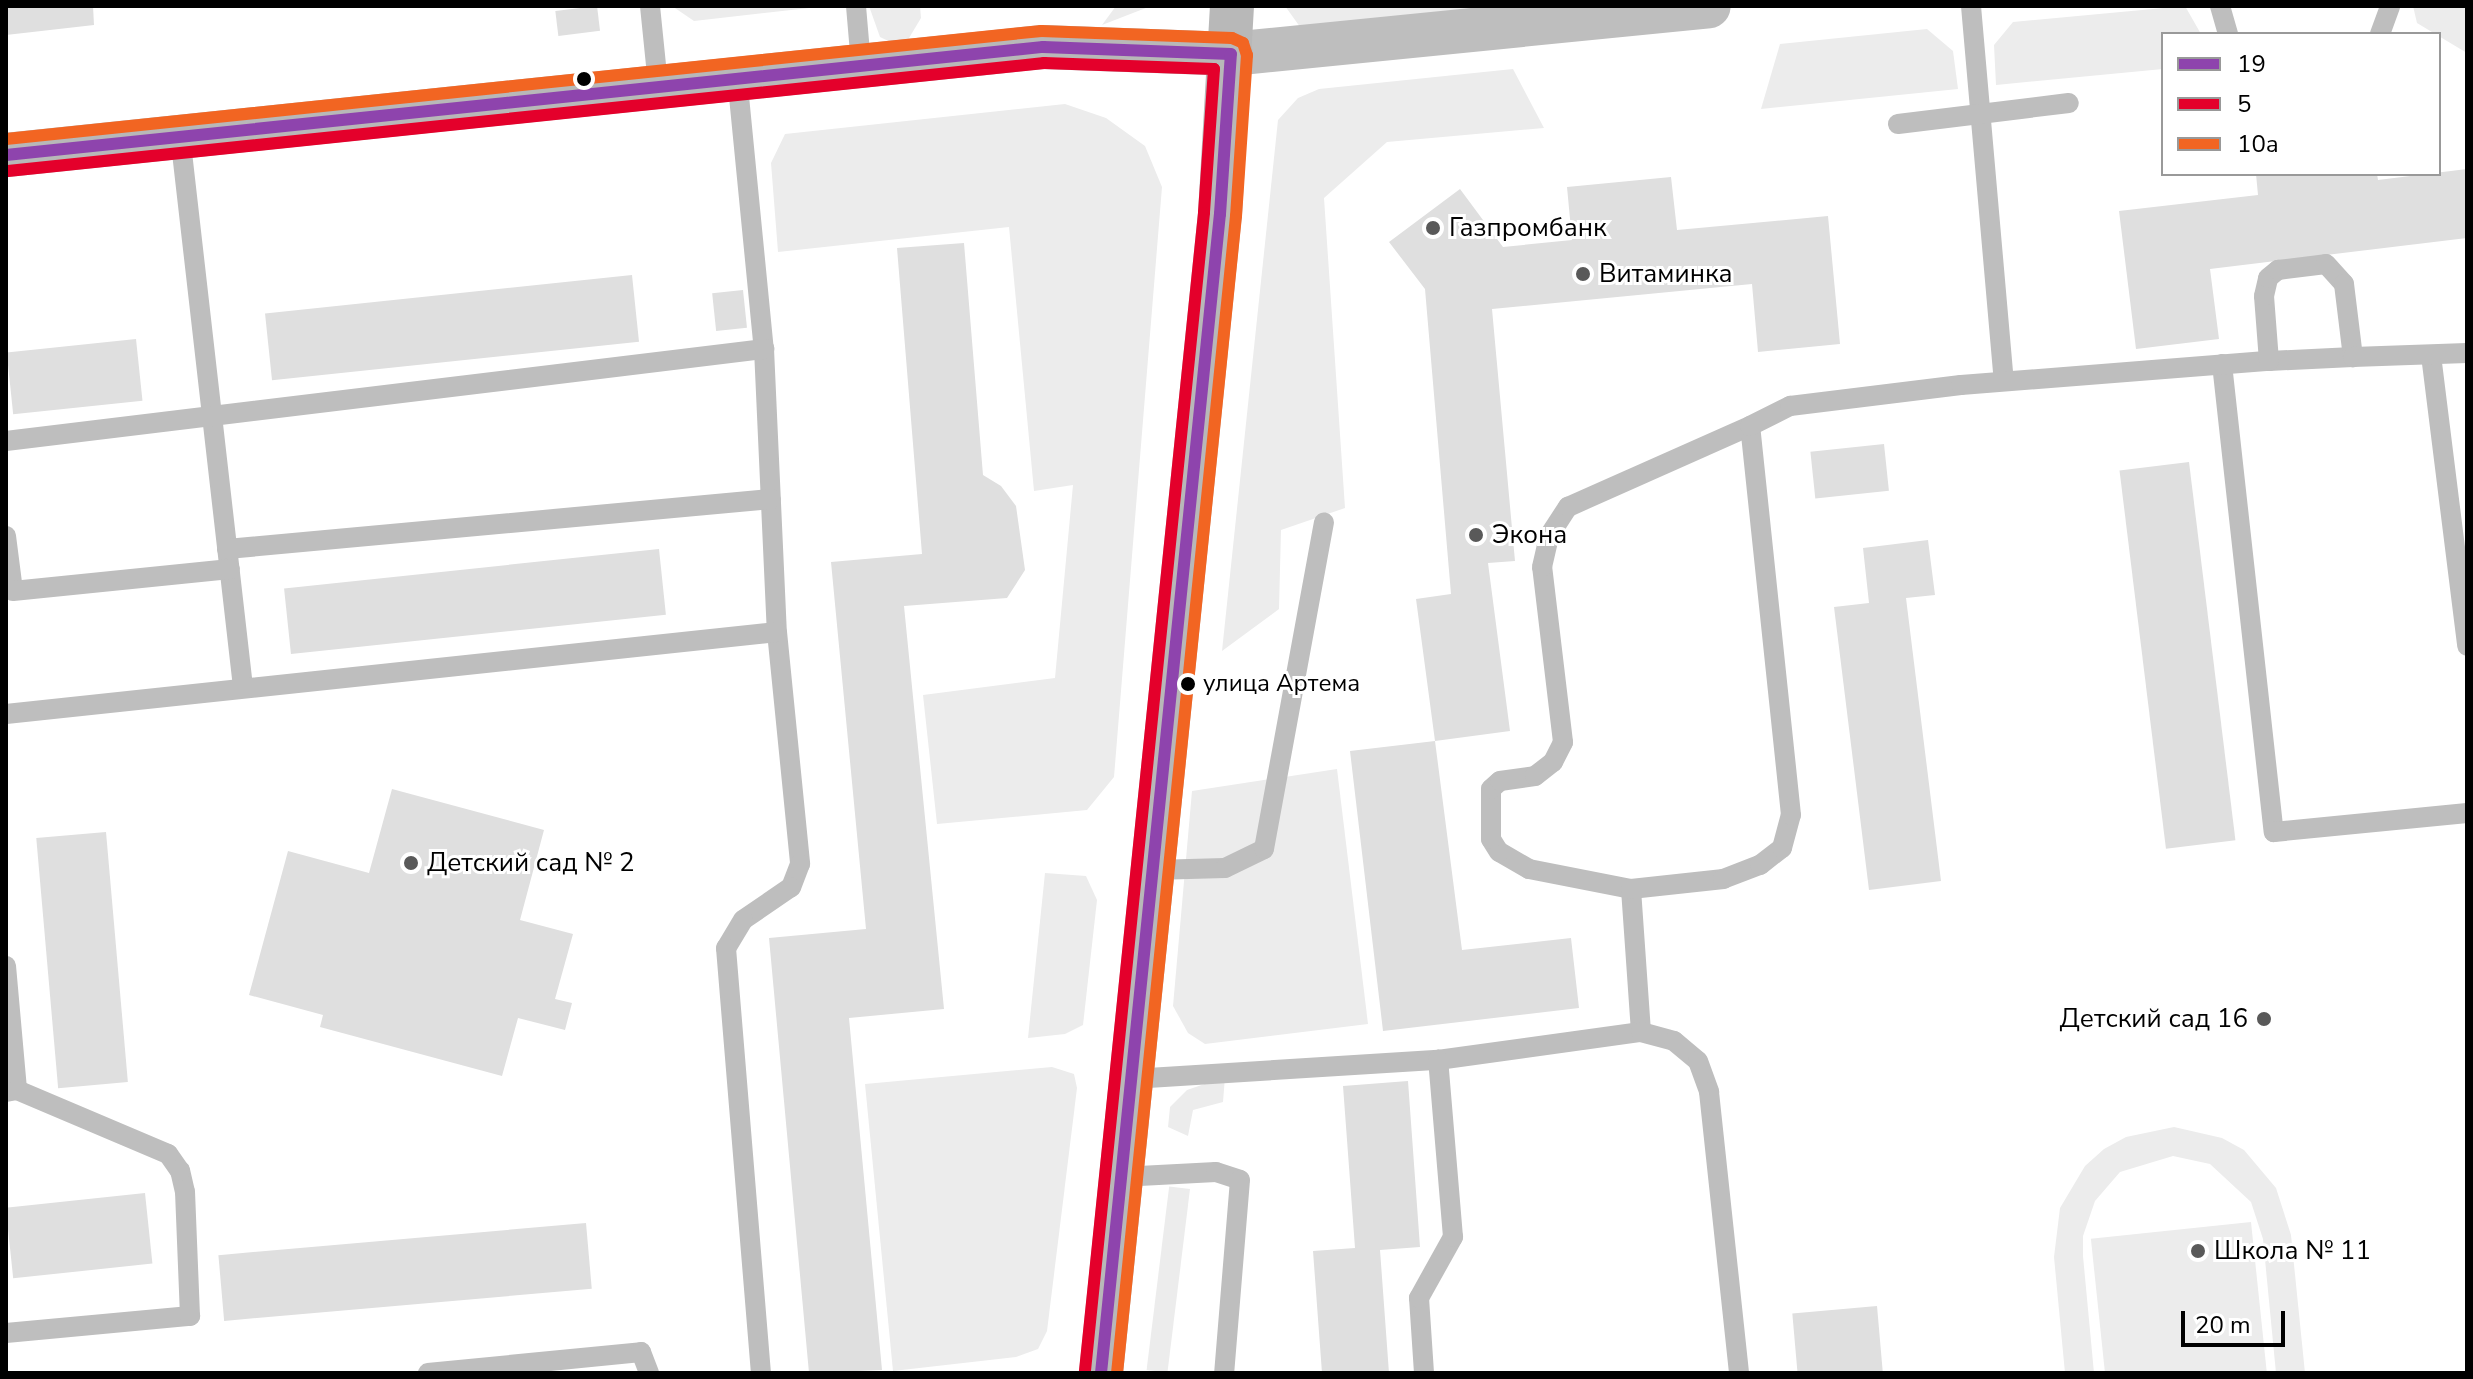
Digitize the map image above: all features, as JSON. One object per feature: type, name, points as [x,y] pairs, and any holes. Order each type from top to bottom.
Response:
[{"type":"main road","points":[[1101,1373],[1220,214],[1232,6]]},
{"type":"main road","points":[[6,155],[737,76],[1043,47],[1231,54]]},
{"type":"street","points":[[1231,54],[1709,6]]},
{"type":"lane","points":[[650,6],[658,85]]},
{"type":"lane","points":[[856,6],[861,64]]},
{"type":"lane","points":[[1971,6],[2004,381]]},
{"type":"lane","points":[[2220,6],[2227,32]]},
{"type":"lane","points":[[2381,32],[2390,6]]},
{"type":"lane","points":[[737,76],[764,349],[777,632],[800,864],[791,887],[743,920],[726,948],[761,1373]]},
{"type":"lane","points":[[1898,124],[2069,103]]},
{"type":"lane","points":[[180,135],[243,687]]},
{"type":"lane","points":[[2269,361],[2264,296],[2268,278],[2278,270],[2326,264],[2344,284],[2353,357]]},
{"type":"lane","points":[[6,441],[764,349]]},
{"type":"lane","points":[[1750,426],[1791,815],[1782,848],[1760,865],[1723,879],[1631,889],[1529,869],[1499,852],[1491,839],[1491,789],[1500,781],[1535,776],[1553,762],[1563,742],[1542,567],[1549,536],[1568,507],[1790,406],[2004,381],[2269,361],[2467,353]]},
{"type":"lane","points":[[2431,355],[2467,646]]},
{"type":"lane","points":[[2222,364],[2274,832],[2467,813]]},
{"type":"lane","points":[[6,536],[13,591],[228,559],[771,499]]},
{"type":"lane","points":[[1153,870],[1225,868],[1264,849],[1324,522]]},
{"type":"lane","points":[[6,714],[777,632]]},
{"type":"lane","points":[[1631,889],[1641,1032]]},
{"type":"lane","points":[[6,966],[12,1091],[168,1154],[180,1171],[185,1192],[190,1316],[6,1333]]},
{"type":"lane","points":[[1132,1079],[1438,1060],[1641,1032],[1674,1041],[1698,1061],[1709,1092],[1739,1373]]},
{"type":"lane","points":[[1424,1373],[1419,1298],[1453,1237],[1438,1060]]},
{"type":"lane","points":[[1120,1177],[1216,1172],[1240,1180],[1224,1373]]},
{"type":"lane","points":[[428,1373],[641,1352],[649,1373]]},
{"type":"shaded area","points":[[672,6],[827,6],[694,21]]},
{"type":"shaded area","points":[[869,6],[920,6],[921,18],[903,48],[880,37]]},
{"type":"shaded area","points":[[1116,6],[1151,6],[1102,25]]},
{"type":"shaded area","points":[[1285,6],[1660,6],[1303,31]]},
{"type":"shaded area","points":[[2185,6],[2200,32],[2161,32],[2161,69],[1996,85],[1994,45],[2013,22]]},
{"type":"shaded area","points":[[2413,6],[2467,6],[2467,53],[2441,37],[2441,32],[2432,32],[2417,23]]},
{"type":"shaded area","points":[[1927,29],[1953,51],[1958,89],[1761,109],[1780,44]]},
{"type":"shaded area","points":[[1513,69],[1544,128],[1387,142],[1324,198],[1345,508],[1281,530],[1279,609],[1222,651],[1278,120],[1298,98],[1319,89]]},
{"type":"shaded area","points":[[1065,104],[1106,118],[1145,146],[1162,187],[1114,777],[1087,810],[937,824],[923,695],[1055,678],[1073,485],[1034,491],[1009,227],[778,252],[771,163],[785,134]]},
{"type":"shaded area","points":[[1337,769],[1368,1024],[1205,1044],[1188,1033],[1173,1006],[1192,791]]},
{"type":"shaded area","points":[[1045,873],[1086,876],[1097,900],[1083,1025],[1065,1034],[1028,1038]]},
{"type":"shaded area","points":[[1052,1067],[1074,1074],[1077,1088],[1047,1331],[1038,1349],[1016,1357],[893,1371],[865,1084]]},
{"type":"shaded area","points":[[1225,1077],[1223,1102],[1193,1110],[1188,1136],[1168,1127],[1170,1107],[1187,1090]]},
{"type":"shaded area","points":[[2174,1127],[2222,1138],[2244,1150],[2276,1188],[2291,1235],[2305,1373],[2276,1373],[2263,1239],[2251,1202],[2210,1164],[2173,1156],[2120,1172],[2095,1201],[2083,1236],[2094,1373],[2065,1373],[2054,1257],[2060,1208],[2085,1166],[2104,1149],[2126,1137]]},
{"type":"shaded area","points":[[1169,1186],[1190,1189],[1167,1373],[1147,1370]]},
{"type":"shaded area","points":[[2251,1222],[2267,1373],[2105,1373],[2091,1239]]},
{"type":"building","points":[[6,6],[93,6],[94,25],[6,35]]},
{"type":"building","points":[[597,6],[600,31],[558,36],[555,11]]},
{"type":"building","points":[[2467,169],[2467,238],[2210,269],[2219,339],[2136,349],[2119,211],[2258,195],[2256,176],[2377,176],[2378,180],[2441,176],[2441,172]]},
{"type":"building","points":[[1671,177],[1677,230],[1828,216],[1840,344],[1758,352],[1752,284],[1492,309],[1515,561],[1488,563],[1510,731],[1435,741],[1416,599],[1451,594],[1425,289],[1389,242],[1460,189],[1503,247],[1572,240],[1567,187]]},
{"type":"building","points":[[964,243],[983,475],[1001,486],[1016,506],[1025,570],[1007,598],[904,606],[944,1009],[849,1018],[882,1370],[809,1373],[769,938],[866,929],[831,562],[922,554],[897,248]]},
{"type":"building","points":[[632,275],[639,342],[272,380],[265,314]]},
{"type":"building","points":[[743,290],[747,328],[716,331],[712,293]]},
{"type":"building","points":[[136,339],[142,401],[13,414],[7,353]]},
{"type":"building","points":[[1884,444],[1889,491],[1815,498],[1810,452]]},
{"type":"building","points":[[2189,462],[2235,840],[2166,849],[2120,471]]},
{"type":"building","points":[[1928,540],[1935,595],[1906,598],[1941,881],[1869,890],[1834,607],[1869,603],[1863,548]]},
{"type":"building","points":[[659,549],[666,615],[291,654],[284,588]]},
{"type":"building","points":[[1435,741],[1462,950],[1571,938],[1579,1008],[1383,1031],[1350,751]]},
{"type":"building","points":[[392,789],[544,830],[520,920],[573,934],[555,999],[572,1003],[565,1030],[518,1018],[502,1076],[320,1027],[323,1015],[249,995],[288,851],[369,873]]},
{"type":"building","points":[[106,832],[128,1082],[58,1088],[36,838]]},
{"type":"building","points":[[1408,1081],[1420,1247],[1380,1250],[1389,1373],[1322,1373],[1313,1251],[1355,1248],[1343,1086]]},
{"type":"building","points":[[145,1193],[152,1264],[13,1278],[6,1208]]},
{"type":"building","points":[[586,1223],[592,1289],[224,1321],[218,1255]]},
{"type":"building","points":[[1877,1306],[1883,1373],[1798,1373],[1792,1313]]},
{"type":"transit line","name":"10а","points":[[6,139],[1041,31],[1232,38],[1243,43],[1247,55],[1236,216],[1117,1373]]},
{"type":"transit line","name":"19","points":[[6,155],[1043,47],[1231,54]]},
{"type":"transit line","name":"19","points":[[1101,1373],[1220,214],[1231,54]]},
{"type":"transit line","name":"5","points":[[8,171],[1044,63],[1214,69],[1204,213],[1085,1371]]},
{"type":"place","name":"Газпромбанк","points":[[1433,228]]},
{"type":"place","name":"Витаминка","points":[[1583,274]]},
{"type":"place","name":"Экона","points":[[1476,535]]},
{"type":"place","name":"улица Артема","points":[[1188,684]]},
{"type":"place","name":"Детский сад № 2","points":[[411,863]]},
{"type":"place","name":"Детский сад 16","points":[[2264,1019]]},
{"type":"place","name":"Школа № 11","points":[[2198,1251]]}]
